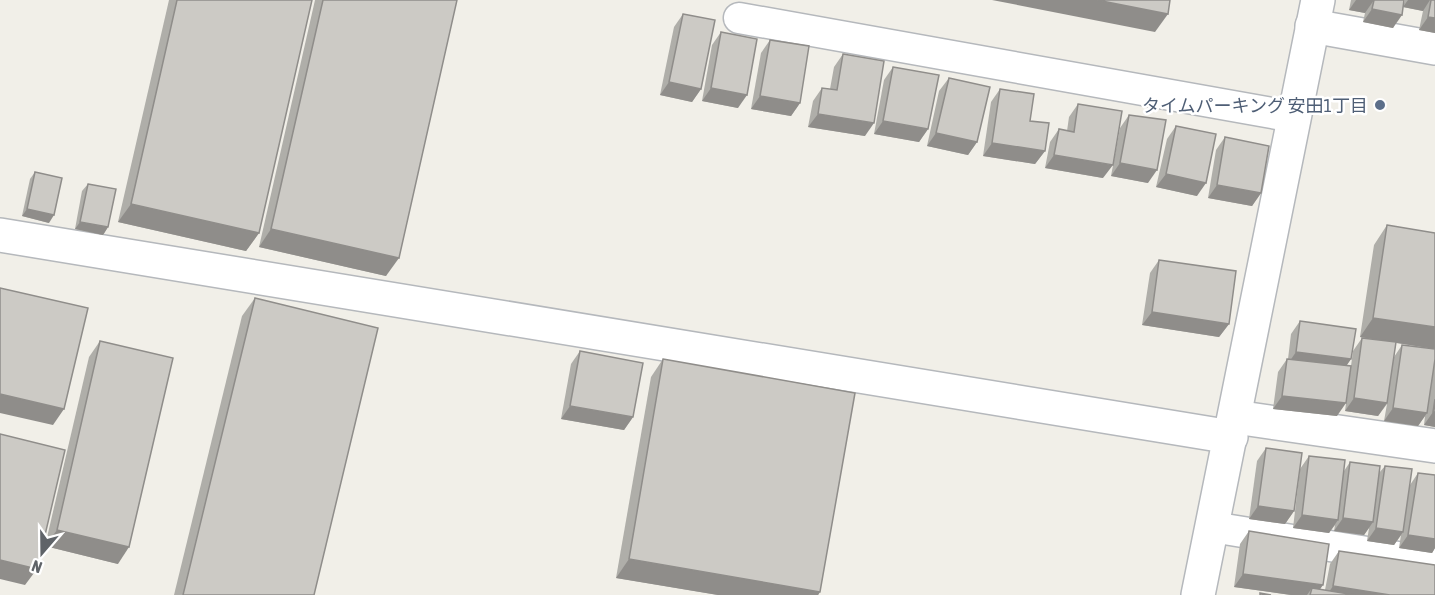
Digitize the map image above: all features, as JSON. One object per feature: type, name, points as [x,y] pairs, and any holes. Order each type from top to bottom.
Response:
[{"type":"street","points":[[1198,595],[1315,13],[1435,48]]},
{"type":"street","points":[[0,234],[1233,427],[1435,446]]},
{"type":"lane","points":[[739,18],[1293,117]]},
{"type":"lane","points":[[1212,527],[1435,563]]},
{"type":"building","points":[[177,0],[312,0],[259,233],[131,204]]},
{"type":"building","points":[[323,0],[457,0],[399,258],[271,229]]},
{"type":"building","points":[[1097,0],[1170,0],[1168,14]]},
{"type":"building","points":[[1374,0],[1404,0],[1402,15],[1372,9]]},
{"type":"building","points":[[1431,0],[1435,0],[1435,18],[1428,17]]},
{"type":"building","points":[[683,14],[715,20],[701,89],[669,82]]},
{"type":"building","points":[[721,32],[757,39],[747,95],[711,88]]},
{"type":"building","points":[[770,40],[809,46],[800,103],[760,96]]},
{"type":"building","points":[[843,54],[884,61],[874,123],[818,114],[822,88],[837,90]]},
{"type":"building","points":[[893,67],[939,75],[928,129],[883,121]]},
{"type":"building","points":[[949,78],[990,87],[977,142],[936,133]]},
{"type":"building","points":[[1000,89],[1034,94],[1030,121],[1049,123],[1045,151],[992,143]]},
{"type":"building","points":[[1078,104],[1122,111],[1113,165],[1054,155],[1059,129],[1074,132]]},
{"type":"building","points":[[1129,115],[1166,120],[1157,170],[1120,163]]},
{"type":"building","points":[[1176,126],[1216,134],[1206,183],[1166,174]]},
{"type":"building","points":[[1225,137],[1269,146],[1261,193],[1217,185]]},
{"type":"building","points":[[35,172],[62,178],[54,215],[27,209]]},
{"type":"building","points":[[88,184],[116,189],[108,227],[80,222]]},
{"type":"building","points":[[1387,225],[1435,233],[1435,327],[1373,318]]},
{"type":"building","points":[[1159,260],[1236,271],[1229,324],[1152,312]]},
{"type":"building","points":[[0,288],[88,308],[64,409],[0,394]]},
{"type":"building","points":[[255,298],[378,328],[314,595],[183,595]]},
{"type":"building","points":[[1300,321],[1356,329],[1351,359],[1296,352]]},
{"type":"building","points":[[1362,338],[1396,342],[1387,403],[1354,398]]},
{"type":"building","points":[[100,341],[173,358],[129,547],[57,530]]},
{"type":"building","points":[[1402,345],[1435,349],[1427,413],[1393,408]]},
{"type":"building","points":[[580,351],[643,363],[633,417],[570,406]]},
{"type":"building","points":[[663,359],[855,393],[820,592],[629,559]]},
{"type":"building","points":[[1287,359],[1351,366],[1346,403],[1282,396]]},
{"type":"building","points":[[0,434],[65,450],[37,569],[0,560]]},
{"type":"building","points":[[1266,448],[1302,453],[1294,511],[1258,506]]},
{"type":"building","points":[[1309,456],[1345,460],[1338,520],[1302,515]]},
{"type":"building","points":[[1350,462],[1380,466],[1373,522],[1343,518]]},
{"type":"building","points":[[1385,466],[1412,469],[1403,532],[1376,528]]},
{"type":"building","points":[[1418,473],[1435,475],[1435,539],[1408,535]]},
{"type":"building","points":[[1249,531],[1329,544],[1323,585],[1243,574]]},
{"type":"building","points":[[1339,551],[1435,565],[1435,595],[1390,595],[1333,586]]},
{"type":"building","points":[[1312,588],[1355,595],[1310,595]]},
{"type":"place","name":"タイムパーキング 安田1丁目","points":[[1380,105]]}]
